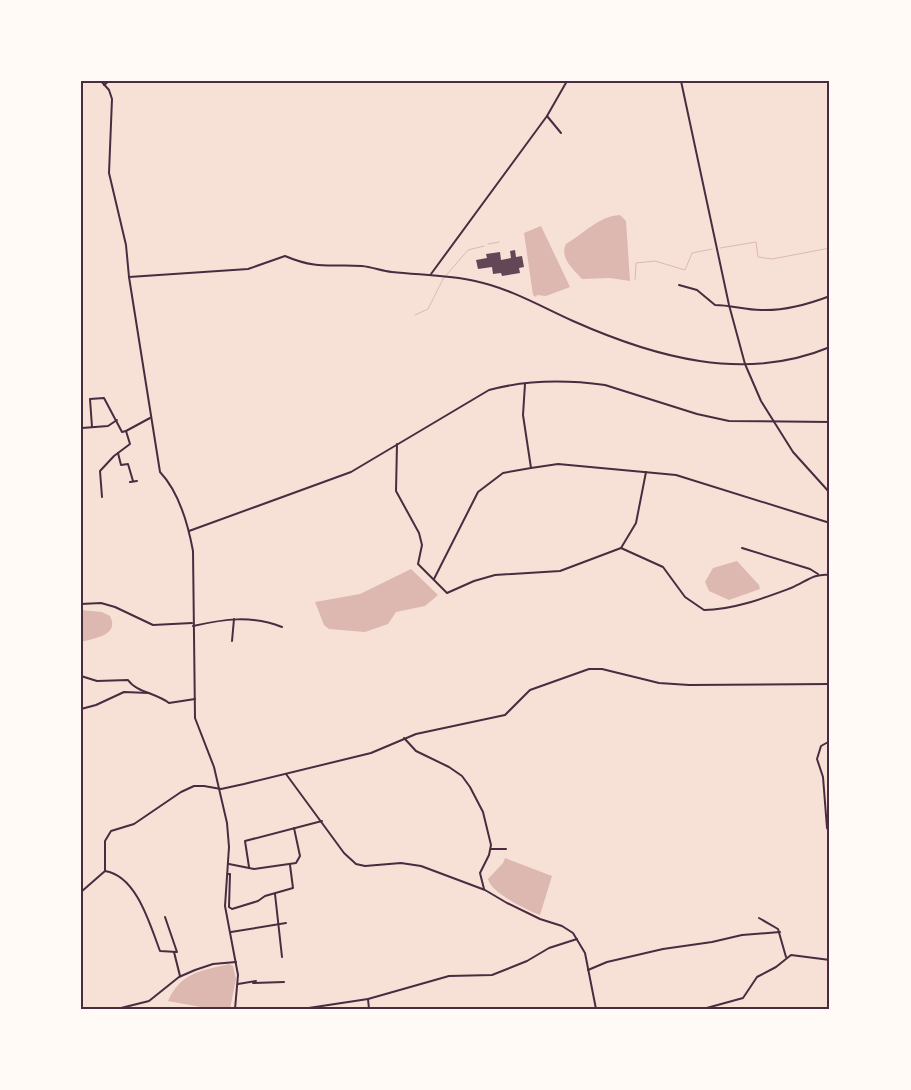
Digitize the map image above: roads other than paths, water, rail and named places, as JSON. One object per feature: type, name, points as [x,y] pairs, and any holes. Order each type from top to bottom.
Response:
[{"type":"street","points":[[101,81],[109,90],[112,99],[110,173],[126,245],[150,418],[160,472],[171,484],[189,531],[194,568],[192,625],[195,718],[220,789],[227,823],[228,864],[225,906],[236,962],[238,984],[235,1009]]},
{"type":"street","points":[[104,85],[109,81]]},
{"type":"street","points":[[431,274],[547,116],[567,81]]},
{"type":"street","points":[[681,81],[729,305],[745,364],[761,401],[793,452],[830,493]]},
{"type":"street","points":[[547,116],[561,133]]},
{"type":"street","points":[[129,277],[248,269],[285,256],[301,263],[322,267],[363,266],[391,272],[431,274],[495,286],[606,335],[684,360],[704,363],[745,364],[792,360],[830,347]]},
{"type":"street","points":[[679,285],[697,290],[715,305],[729,305],[760,310],[781,309],[830,296]]},
{"type":"street","points":[[189,531],[351,472],[489,390],[507,385],[575,382],[606,385],[697,414],[729,421],[830,422]]},
{"type":"street","points":[[525,384],[522,415],[531,468]]},
{"type":"street","points":[[92,426],[90,399],[104,398],[122,432],[150,418]]},
{"type":"street","points":[[82,428],[108,426],[117,420]]},
{"type":"street","points":[[102,497],[100,472],[118,453],[130,444],[126,431]]},
{"type":"street","points":[[397,444],[396,491],[419,533],[422,545],[418,564],[447,593],[474,581],[495,575],[560,571],[622,548],[636,523],[646,472]]},
{"type":"street","points":[[118,453],[121,465],[128,464],[133,481]]},
{"type":"street","points":[[434,579],[478,492],[503,473],[558,464],[676,475],[830,523]]},
{"type":"street","points":[[622,548],[663,567],[685,598],[704,610],[724,608],[774,593],[802,584],[818,574]]},
{"type":"street","points":[[742,548],[810,569],[818,574],[830,575]]},
{"type":"street","points":[[81,604],[101,603],[116,607],[153,625],[192,625],[234,619],[256,619],[282,627]]},
{"type":"street","points":[[232,641],[234,619]]},
{"type":"street","points":[[81,892],[105,871],[105,841],[111,831],[134,824],[150,816],[181,792],[194,786],[220,789],[286,774],[371,752],[404,738],[505,715],[530,690],[589,669],[602,668],[659,683],[690,685],[830,684]]},
{"type":"street","points":[[81,676],[97,681],[128,680],[133,687],[169,702],[195,699]]},
{"type":"street","points":[[81,709],[96,705],[124,692],[151,693]]},
{"type":"street","points":[[404,738],[416,751],[449,767],[462,776],[483,812],[490,849],[480,874],[485,890]]},
{"type":"street","points":[[830,741],[821,746],[817,759],[823,777],[827,828],[830,833]]},
{"type":"street","points":[[286,774],[349,860],[356,864],[366,866],[402,863],[421,866],[485,890],[540,919],[562,926],[576,938],[585,952],[596,1009]]},
{"type":"street","points":[[249,868],[245,841],[322,822]]},
{"type":"street","points":[[228,864],[249,868],[296,863],[300,856],[294,828]]},
{"type":"street","points":[[490,849],[506,849]]},
{"type":"street","points":[[227,874],[230,874],[229,906],[232,909],[293,888],[290,865]]},
{"type":"street","points":[[105,871],[120,875],[128,883],[150,922],[160,951],[174,952]]},
{"type":"street","points":[[275,894],[282,957]]},
{"type":"street","points":[[165,917],[177,952],[174,952],[180,977]]},
{"type":"street","points":[[759,918],[780,932],[786,957]]},
{"type":"street","points":[[230,932],[286,923]]},
{"type":"street","points":[[588,970],[607,962],[663,949],[712,942],[742,935],[780,932]]},
{"type":"street","points":[[302,1009],[368,999],[449,976],[492,975],[505,972],[550,948],[576,938]]},
{"type":"street","points":[[703,1009],[743,998],[757,977],[776,967],[786,957],[791,955],[830,960]]},
{"type":"street","points":[[117,1009],[149,1001],[180,977],[214,964],[236,962]]},
{"type":"street","points":[[238,984],[284,982]]},
{"type":"street","points":[[368,999],[369,1009]]},
{"type":"waterway","points":[[488,244],[499,242]]},
{"type":"waterway","points":[[720,248],[756,242],[758,257],[772,259],[830,248]]},
{"type":"waterway","points":[[415,315],[428,309],[443,279],[468,250],[484,246]]},
{"type":"waterway","points":[[635,280],[636,263],[655,261],[685,270],[692,253],[712,249]]}]
